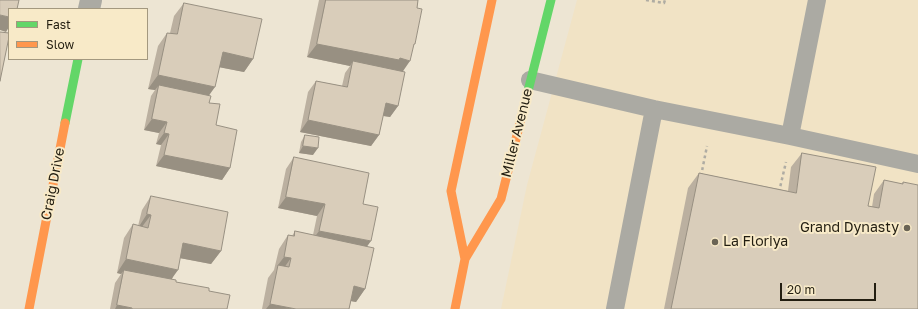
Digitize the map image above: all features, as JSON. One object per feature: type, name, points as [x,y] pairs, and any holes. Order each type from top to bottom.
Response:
[{"type":"main road","name":"Miller Avenue","points":[[465,259],[451,191],[492,0]]},
{"type":"main road","name":"Miller Avenue","points":[[455,309],[465,259],[501,199],[550,0]]},
{"type":"main road","name":"Craig Drive","points":[[29,309],[78,60]]},
{"type":"lane","points":[[790,136],[817,0]]},
{"type":"lane","points":[[530,80],[654,109],[790,136],[918,164]]},
{"type":"lane","points":[[615,309],[654,109]]},
{"type":"path","points":[[646,0],[664,3],[665,0]]},
{"type":"path","points":[[701,145],[708,146],[701,177]]},
{"type":"path","points":[[771,190],[779,192],[786,162],[794,164]]},
{"type":"shaded area","points":[[577,0],[918,0],[918,309],[501,309],[527,185]]},
{"type":"building","points":[[0,0],[19,0],[17,8],[8,8],[8,17],[0,15]]},
{"type":"building","points":[[326,0],[418,0],[417,8],[422,9],[410,61],[317,44]]},
{"type":"building","points":[[184,3],[262,19],[253,59],[223,52],[215,87],[158,75],[167,33],[177,34]]},
{"type":"building","points":[[0,32],[8,33],[8,42],[0,81]]},
{"type":"building","points":[[353,61],[405,72],[398,106],[386,103],[379,135],[308,120],[316,81],[347,87]]},
{"type":"building","points":[[159,85],[211,96],[209,103],[220,104],[216,125],[237,130],[230,168],[164,155],[169,134],[164,133],[167,122],[152,119]]},
{"type":"building","points":[[305,135],[319,137],[318,148],[303,146]]},
{"type":"building","points":[[802,153],[876,167],[868,206],[879,208],[884,180],[918,185],[918,309],[671,309],[699,173],[796,193]]},
{"type":"building","points":[[294,157],[369,173],[363,204],[378,207],[371,241],[319,231],[325,204],[286,197]]},
{"type":"building","points":[[151,196],[228,212],[221,251],[183,243],[178,270],[126,259],[133,224],[148,228],[151,215],[147,214]]},
{"type":"building","points":[[295,231],[374,248],[365,289],[354,286],[349,309],[296,309],[270,304],[278,265],[289,267],[291,258],[284,257],[288,235],[294,236]]},
{"type":"building","points":[[124,270],[176,280],[176,282],[209,288],[209,291],[230,295],[227,309],[132,309],[117,305]]},
{"type":"traffic: fast","points":[[526,99],[551,0]]},
{"type":"traffic: fast","points":[[65,123],[78,60]]},
{"type":"traffic: slow","points":[[465,259],[451,191],[492,0]]},
{"type":"traffic: slow","points":[[455,309],[465,259],[501,199],[526,99]]},
{"type":"traffic: slow","points":[[29,309],[65,123]]},
{"type":"place","name":"Grand Dynasty","points":[[907,228]]},
{"type":"place","name":"La Floriya","points":[[715,242]]}]
